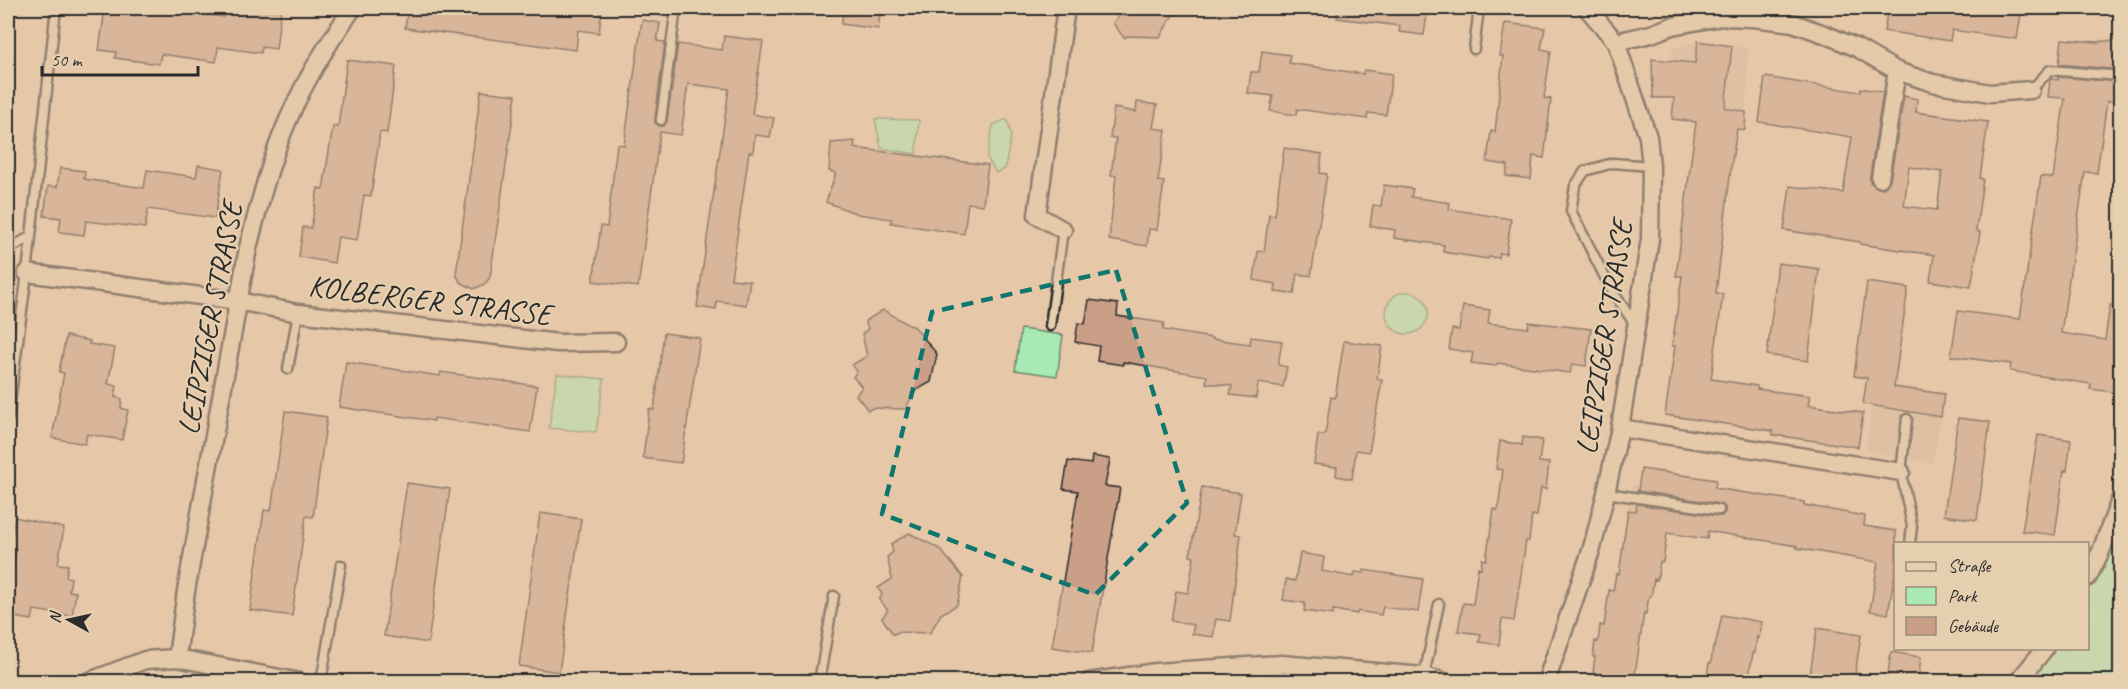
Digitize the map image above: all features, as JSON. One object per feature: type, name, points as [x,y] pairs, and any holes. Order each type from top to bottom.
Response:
[{"type":"street","name":"LEIPZIGER STRASSE","points":[[177,658],[186,591],[248,248],[257,211],[287,120],[328,43],[352,8]]},
{"type":"street","points":[[1063,230],[1036,214],[1066,8]]},
{"type":"street","name":"LEIPZIGER STRASSE","points":[[1546,681],[1592,548],[1606,492],[1620,428],[1650,239],[1651,166],[1648,137],[1616,42],[1587,8]]},
{"type":"street","points":[[1616,42],[1651,34],[1672,26],[1721,16],[1753,18],[1793,23],[1827,35],[1857,48],[1897,71],[1933,83],[1990,93],[2031,90]]},
{"type":"street","points":[[1880,178],[1897,71]]},
{"type":"street","name":"KOLBERGER STRASSE","points":[[27,273],[238,302],[298,313],[558,343],[616,342]]},
{"type":"street","points":[[1620,428],[1901,472]]},
{"type":"street","points":[[2089,576],[2121,500]]},
{"type":"street","points":[[2018,681],[2043,650]]},
{"type":"street","points":[[87,681],[145,660],[177,658],[300,681]]},
{"type":"street","points":[[1089,681],[1156,672],[1281,664],[1424,676],[1445,681]]},
{"type":"lane","points":[[8,417],[27,273],[56,8]]},
{"type":"lane","points":[[661,120],[676,8]]},
{"type":"lane","points":[[1474,49],[1479,8]]},
{"type":"lane","points":[[2031,90],[2050,70],[2121,76]]},
{"type":"lane","points":[[1636,326],[1611,289],[1571,211],[1575,186],[1585,171],[1613,163],[1651,166]]},
{"type":"lane","points":[[1050,326],[1063,230]]},
{"type":"lane","points":[[8,250],[31,236]]},
{"type":"lane","points":[[288,369],[298,313]]},
{"type":"lane","points":[[1907,419],[1901,472],[1912,526],[1910,542]]},
{"type":"lane","points":[[1606,492],[1719,510]]},
{"type":"lane","points":[[321,681],[341,566]]},
{"type":"lane","points":[[819,681],[834,596]]},
{"type":"lane","points":[[1424,676],[1439,604]]},
{"type":"highlighted area","points":[[1116,270],[1187,503],[1095,595],[882,514],[932,312]]},
{"type":"shaded area","points":[[1698,41],[1693,78],[1727,84],[1732,46],[1748,48],[1746,112],[1670,98],[1670,61],[1673,48]]},
{"type":"shaded area","points":[[2060,57],[2120,59],[2120,83],[2050,79]]},
{"type":"shaded area","points":[[1871,406],[1941,415],[1933,463],[1866,451]]},
{"type":"shaded area","points":[[1632,485],[1713,499],[1710,521],[1628,510]]},
{"type":"green space","points":[[875,119],[919,120],[916,154],[881,148]]},
{"type":"green space","points":[[1007,119],[1011,135],[1005,169],[996,173],[987,157],[993,125]]},
{"type":"green space","points":[[1407,292],[1422,298],[1428,313],[1422,328],[1407,334],[1392,328],[1386,313],[1392,298]]},
{"type":"green space","points":[[1021,329],[1063,335],[1057,376],[1015,370]]},
{"type":"green space","points":[[557,374],[604,379],[596,432],[549,428]]},
{"type":"green space","points":[[2120,511],[2120,681],[2020,682],[2046,650],[2089,650],[2089,580]]},
{"type":"building","points":[[115,8],[156,8],[224,17],[225,8],[255,12],[256,8],[281,9],[276,49],[262,47],[261,53],[218,47],[216,62],[161,54],[159,64],[115,58],[116,52],[99,50],[105,9],[115,11]]},
{"type":"building","points":[[408,8],[602,8],[599,33],[578,30],[576,50],[405,28]]},
{"type":"building","points":[[844,8],[881,8],[878,29],[841,24]]},
{"type":"building","points":[[1125,8],[1177,8],[1160,37],[1128,36],[1124,38],[1113,23]]},
{"type":"building","points":[[1338,8],[1428,8],[1424,35],[1399,32],[1400,26],[1337,18]]},
{"type":"building","points":[[1888,8],[2022,8],[2017,39],[1952,30],[1950,41],[1884,31]]},
{"type":"building","points":[[642,20],[660,23],[657,41],[665,42],[655,119],[655,123],[660,126],[664,126],[667,121],[678,44],[722,50],[724,36],[763,41],[752,114],[774,118],[770,137],[755,135],[753,152],[749,152],[731,279],[750,281],[746,305],[717,301],[716,310],[697,307],[729,89],[688,84],[681,135],[660,132],[638,287],[593,281],[601,226],[607,227],[617,144],[624,145]]},
{"type":"building","points":[[1505,23],[1545,28],[1541,49],[1551,51],[1544,98],[1551,99],[1544,158],[1533,156],[1531,179],[1506,176],[1508,165],[1487,162],[1491,131],[1495,132],[1503,56],[1500,56]]},
{"type":"building","points":[[2062,39],[2097,42],[2121,39],[2121,70],[2059,64]]},
{"type":"building","points":[[1698,41],[1732,46],[1725,108],[1746,112],[1745,130],[1737,129],[1731,168],[1716,293],[1723,294],[1711,379],[1757,386],[1757,389],[1810,396],[1808,405],[1863,413],[1858,447],[1773,435],[1773,431],[1665,415],[1682,276],[1676,276],[1696,122],[1672,119],[1674,98],[1653,98],[1652,59],[1695,63]]},
{"type":"building","points":[[1262,51],[1290,55],[1289,63],[1363,74],[1364,70],[1392,74],[1386,115],[1368,113],[1367,119],[1297,109],[1296,115],[1270,111],[1273,96],[1248,93],[1251,72],[1259,72]]},
{"type":"building","points":[[347,60],[396,66],[387,133],[380,132],[371,196],[364,195],[357,240],[338,237],[334,263],[299,257],[303,227],[311,228],[318,188],[323,189],[333,126],[338,127]]},
{"type":"building","points":[[1765,77],[1860,92],[1861,88],[1883,92],[1870,182],[1878,188],[1884,188],[1890,180],[1904,96],[1917,99],[1916,112],[1988,122],[1980,178],[1983,179],[1976,231],[1980,232],[1971,287],[1930,281],[1934,255],[1784,230],[1790,186],[1843,193],[1852,137],[1759,122]],"holes":[[[1909,167],[1942,172],[1937,210],[1904,206]]]},
{"type":"building","points":[[2058,77],[2121,82],[2121,102],[2107,101],[2097,173],[2085,172],[2061,333],[2105,340],[2110,305],[2121,306],[2121,393],[2090,389],[2091,384],[2010,371],[2011,364],[1951,356],[1958,311],[2020,319],[2041,176],[2053,178],[2065,98],[2048,97],[2050,79],[2058,80]]},
{"type":"building","points":[[481,91],[516,95],[490,277],[485,284],[474,289],[460,282],[456,274]]},
{"type":"building","points":[[1137,102],[1157,105],[1153,128],[1166,130],[1158,181],[1164,182],[1157,230],[1149,229],[1147,246],[1109,240],[1116,176],[1111,175],[1116,138],[1110,138],[1114,108],[1136,112]]},
{"type":"building","points":[[855,141],[854,148],[988,165],[983,205],[968,203],[964,234],[891,223],[892,219],[858,214],[826,202],[836,173],[829,171],[831,143]]},
{"type":"building","points":[[1284,148],[1322,154],[1320,173],[1327,174],[1311,276],[1298,274],[1294,294],[1275,292],[1276,284],[1254,280],[1258,251],[1264,252],[1269,214],[1275,215]]},
{"type":"building","points":[[198,165],[223,169],[215,218],[148,209],[145,228],[86,221],[84,235],[59,232],[61,218],[44,216],[48,186],[57,187],[60,168],[85,171],[84,179],[144,188],[147,170],[196,177]]},
{"type":"building","points":[[1384,185],[1413,189],[1411,197],[1450,203],[1449,209],[1511,219],[1506,254],[1500,253],[1499,258],[1489,257],[1488,259],[1443,252],[1444,245],[1394,238],[1395,230],[1370,226],[1373,205],[1381,206]]},
{"type":"building","points":[[1778,263],[1819,269],[1808,361],[1767,355]]},
{"type":"building","points":[[1867,282],[1908,288],[1894,387],[1944,394],[1941,417],[1863,404],[1867,378],[1854,376]]},
{"type":"building","points":[[1089,300],[1118,304],[1117,316],[1164,323],[1163,330],[1250,344],[1251,337],[1282,341],[1278,365],[1287,367],[1283,387],[1258,383],[1256,398],[1230,395],[1232,386],[1206,383],[1207,376],[1123,362],[1123,365],[1097,361],[1099,346],[1075,342],[1078,323],[1085,324]]},
{"type":"building","points":[[1463,306],[1490,310],[1488,323],[1528,328],[1529,322],[1591,329],[1586,366],[1572,364],[1570,373],[1497,363],[1496,366],[1471,363],[1473,353],[1449,349],[1452,329],[1459,330]]},
{"type":"building","points":[[883,310],[914,326],[937,354],[931,382],[915,391],[905,409],[873,408],[868,410],[856,395],[862,387],[853,377],[857,371],[852,365],[867,356],[862,334],[868,329],[865,321]]},
{"type":"building","points":[[664,333],[700,338],[681,463],[643,458],[649,409],[654,410]]},
{"type":"building","points":[[66,336],[90,341],[89,344],[115,348],[108,384],[117,386],[115,397],[122,399],[121,408],[128,410],[122,440],[87,434],[85,444],[52,438],[64,373],[59,372]]},
{"type":"building","points":[[1344,341],[1382,346],[1377,379],[1382,380],[1369,452],[1356,450],[1352,479],[1336,476],[1337,467],[1314,464],[1318,435],[1325,435],[1331,397],[1335,398]]},
{"type":"building","points":[[346,362],[440,376],[441,372],[537,386],[530,432],[339,407]]},
{"type":"building","points":[[285,411],[327,417],[313,517],[306,516],[292,616],[250,610],[264,510],[271,511]]},
{"type":"building","points":[[1958,418],[1990,422],[1977,520],[1944,515]]},
{"type":"building","points":[[2038,435],[2071,440],[2067,471],[2064,470],[2055,535],[2022,531]]},
{"type":"building","points":[[1523,437],[1542,440],[1539,462],[1549,463],[1546,489],[1541,488],[1537,516],[1532,515],[1514,621],[1502,619],[1499,645],[1479,642],[1481,634],[1458,631],[1463,603],[1473,604],[1478,567],[1481,568],[1482,559],[1486,560],[1494,509],[1498,510],[1503,470],[1496,469],[1500,441],[1522,445]]},
{"type":"building","points":[[1092,456],[1110,459],[1105,486],[1120,488],[1092,653],[1052,647],[1078,491],[1063,489],[1068,461],[1091,464]]},
{"type":"building","points":[[1641,469],[1716,480],[1715,488],[1804,502],[1804,505],[1865,516],[1864,526],[1896,531],[1894,578],[1888,614],[1870,611],[1878,562],[1708,531],[1707,539],[1667,533],[1663,562],[1660,562],[1657,580],[1654,579],[1646,614],[1644,613],[1634,681],[1595,681],[1596,673],[1593,672],[1595,657],[1593,657],[1595,641],[1598,642],[1600,625],[1604,626],[1609,590],[1613,591],[1616,574],[1619,574],[1628,510],[1636,511],[1637,504],[1718,516],[1722,516],[1725,512],[1725,507],[1720,504],[1638,491]]},
{"type":"building","points":[[407,483],[450,489],[428,643],[384,636]]},
{"type":"building","points":[[1202,487],[1241,493],[1235,534],[1241,535],[1230,621],[1216,619],[1213,637],[1192,634],[1194,625],[1171,621],[1176,591],[1188,593],[1194,557],[1190,556]]},
{"type":"building","points":[[540,513],[581,519],[559,672],[519,666]]},
{"type":"building","points":[[15,517],[64,528],[58,564],[68,565],[66,577],[71,578],[69,591],[76,592],[72,616],[34,610],[32,620],[8,616],[16,549],[10,548]]},
{"type":"building","points":[[909,533],[940,549],[963,577],[957,605],[941,614],[930,633],[899,632],[893,634],[882,618],[888,610],[879,600],[882,594],[878,588],[892,579],[887,557],[893,552],[891,544]]},
{"type":"building","points":[[1300,553],[1324,557],[1322,571],[1354,577],[1355,572],[1364,573],[1364,570],[1423,579],[1418,612],[1383,607],[1381,615],[1358,611],[1357,614],[1333,610],[1333,615],[1304,611],[1305,603],[1283,600],[1286,579],[1295,581]]},
{"type":"building","points":[[1722,615],[1762,622],[1748,681],[1706,681]]},
{"type":"building","points":[[1817,628],[1861,635],[1854,681],[1809,681]]},
{"type":"building","points":[[1891,652],[1921,657],[1918,681],[1887,681]]}]
